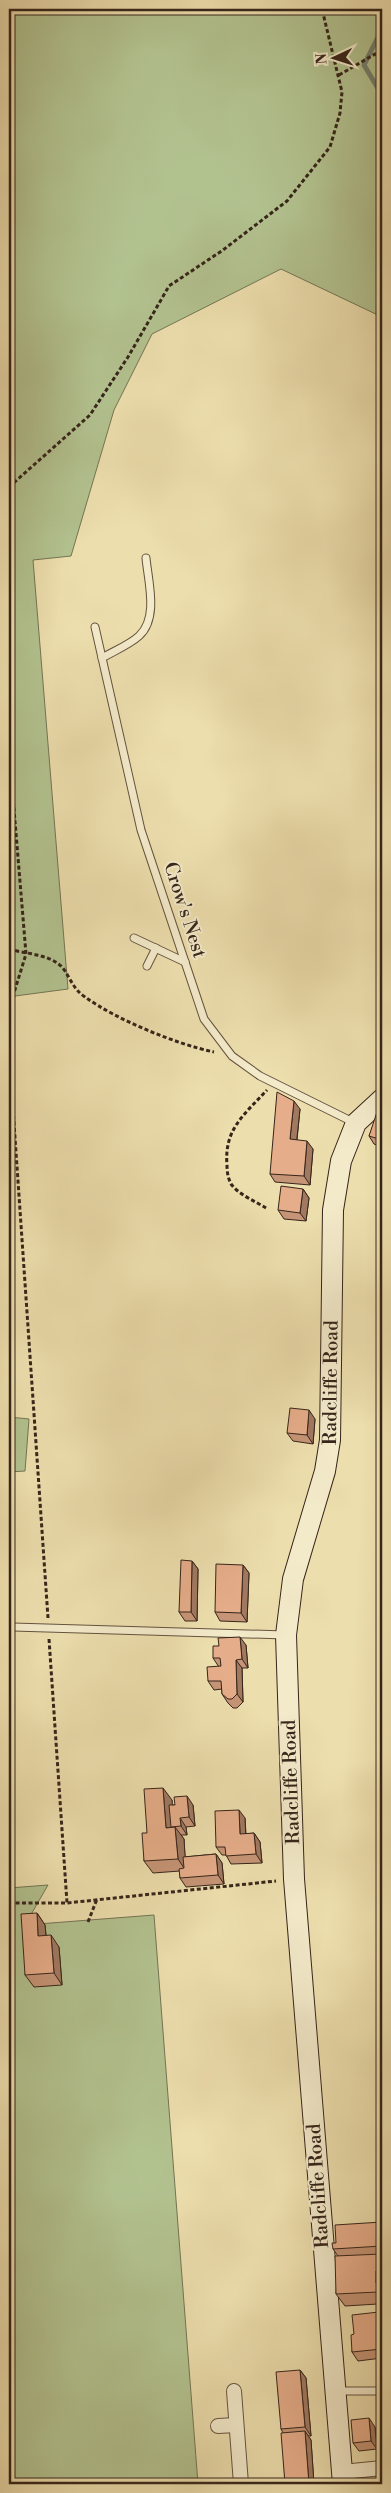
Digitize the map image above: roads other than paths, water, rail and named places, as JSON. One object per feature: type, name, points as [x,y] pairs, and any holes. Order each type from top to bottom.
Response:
[{"type":"main road","name":"Radcliffe Road","points":[[342,2478],[294,1879],[286,1635],[293,1580],[326,1471],[330,1440],[333,1210],[342,1161],[356,1123],[382,1099]]},
{"type":"street","points":[[234,2391],[241,2484]]},
{"type":"street","points":[[218,2426],[236,2425]]},
{"type":"street","points":[[342,2478],[382,2468]]},
{"type":"lane","points":[[102,658],[140,636],[147,624],[151,610],[146,558]]},
{"type":"lane","name":"Crow's Nest","points":[[95,628],[141,830],[204,1019],[232,1056],[260,1076],[356,1123]]},
{"type":"lane","points":[[134,938],[185,962]]},
{"type":"lane","points":[[148,966],[156,948]]},
{"type":"lane","points":[[13,1627],[286,1635]]},
{"type":"lane","points":[[334,2391],[382,2391]]},
{"type":"waterway","points":[[382,29],[364,65],[382,95]]}]
